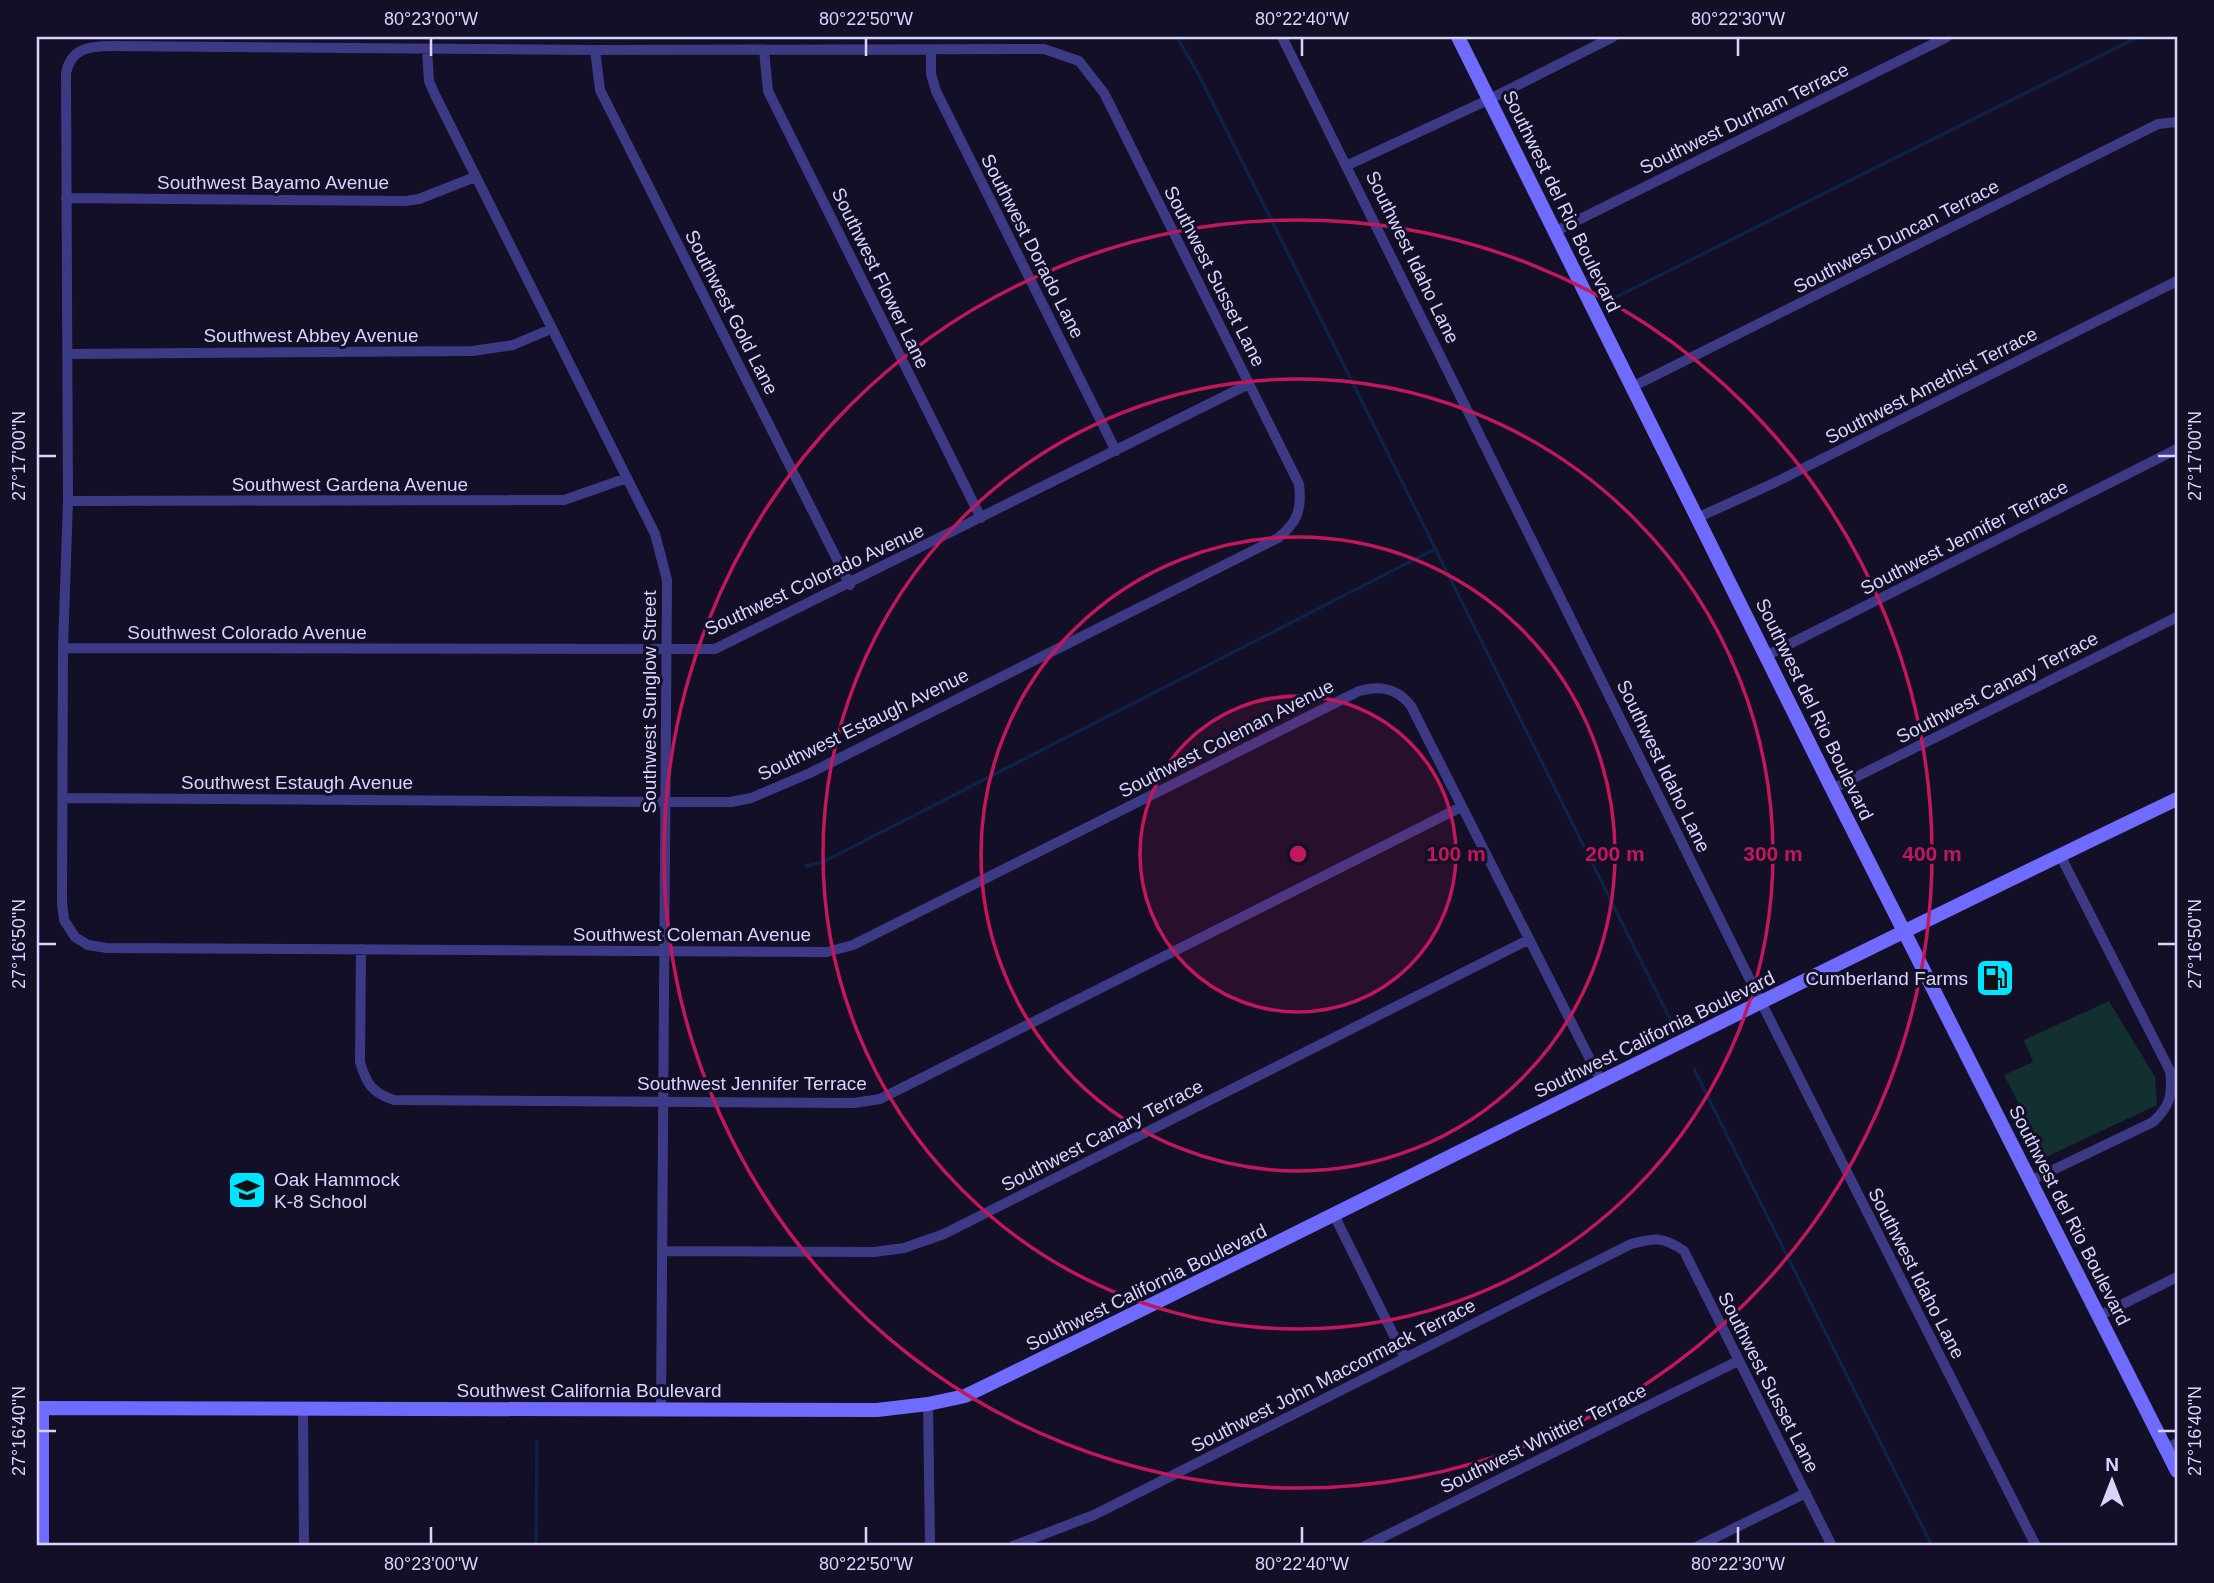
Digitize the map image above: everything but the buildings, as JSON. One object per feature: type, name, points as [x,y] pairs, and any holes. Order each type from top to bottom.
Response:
[{"type":"street","name":"Southwest Idaho Lane","points":[[1282,37],[1348,165],[1761,1002],[2036,1546]]},
{"type":"street","name":"Southwest del Rio Boulevard","points":[[1458,37],[1832,789],[2099,1316],[2172,1446],[2177,1471]]},
{"type":"street","points":[[1348,165],[1490,99],[1613,37]]},
{"type":"street","name":"Southwest Durham Terrace","points":[[1556,231],[1947,37]]},
{"type":"street","name":"Southwest Coleman Avenue","points":[[427,49],[96,46],[75,54],[66,74],[68,501],[63,648],[64,920],[70,932],[81,942],[107,948],[827,952],[853,944],[1359,691],[1382,688],[1399,693],[1411,706],[1461,807]]},
{"type":"street","points":[[427,49],[931,52]]},
{"type":"street","name":"Southwest Sunglow Street","points":[[427,49],[429,81],[655,534],[667,580],[668,802],[661,1410]]},
{"type":"street","name":"Southwest Susset Lane","points":[[931,52],[1044,49],[1079,61],[1104,93],[1299,484],[1299,515]]},
{"type":"street","name":"Southwest Gold Lane","points":[[595,50],[600,90],[850,585]]},
{"type":"street","name":"Southwest Flower Lane","points":[[764,50],[768,91],[981,518]]},
{"type":"street","name":"Southwest Dorado Lane","points":[[931,52],[931,74],[936,91],[1116,452]]},
{"type":"street","name":"Southwest Duncan Terrace","points":[[1632,387],[2158,124],[2177,122]]},
{"type":"street","name":"Southwest Bayamo Avenue","points":[[66,198],[406,201],[419,199],[475,177]]},
{"type":"street","name":"Southwest Amethist Terrace","points":[[1699,517],[1774,483],[2177,281]]},
{"type":"street","name":"Southwest Abbey Avenue","points":[[68,354],[472,351],[513,345],[551,329]]},
{"type":"street","name":"Southwest Colorado Avenue","points":[[63,648],[715,649],[850,585],[1249,384]]},
{"type":"street","name":"Southwest Jennifer Terrace","points":[[1766,656],[2177,449]]},
{"type":"street","name":"Southwest Gardena Avenue","points":[[68,501],[564,500],[627,478]]},
{"type":"street","name":"Southwest Estaugh Avenue","points":[[63,798],[731,802],[776,789],[1278,538],[1291,528],[1299,515]]},
{"type":"street","name":"Southwest Canary Terrace","points":[[1832,789],[2177,617]]},
{"type":"street","name":"Southwest California Boulevard","points":[[39,1408],[877,1410],[928,1405],[965,1396],[1335,1217],[1905,930],[2177,799]]},
{"type":"street","points":[[1461,807],[1601,1081]]},
{"type":"street","name":"Southwest Jennifer Terrace","points":[[361,950],[360,1062],[365,1079],[382,1096],[394,1100],[854,1103],[880,1099],[1461,807]]},
{"type":"street","points":[[2032,1180],[2152,1122],[2168,1108],[2172,1089],[2170,1071],[2060,855]]},
{"type":"street","name":"Southwest Canary Terrace","points":[[663,1251],[874,1252],[904,1248],[944,1234],[1528,940]]},
{"type":"street","points":[[1335,1217],[1405,1358]]},
{"type":"street","name":"Southwest John Maccormack Terrace","points":[[1013,1546],[1094,1515],[1631,1244],[1652,1239],[1668,1240]]},
{"type":"street","name":"Southwest Susset Lane","points":[[1668,1240],[1684,1251],[1832,1546]]},
{"type":"street","points":[[2099,1316],[2177,1277]]},
{"type":"street","name":"Southwest Whittier Terrace","points":[[1364,1546],[1738,1361]]},
{"type":"street","points":[[928,1405],[930,1546]]},
{"type":"street","points":[[303,1407],[304,1546]]},
{"type":"street","points":[[39,1408],[42,1546]]},
{"type":"street","points":[[1698,1546],[1806,1493]]},
{"type":"green space","points":[[2109,1001],[2155,1077],[2157,1105],[2046,1157],[2004,1075],[2033,1062],[2024,1040]]},
{"type":"waterway","points":[[1177,37],[1200,77],[1670,1019]]},
{"type":"waterway","points":[[1604,303],[2138,37]]},
{"type":"waterway","points":[[806,866],[823,862],[1435,549]]},
{"type":"waterway","points":[[1694,1069],[1932,1546]]},
{"type":"waterway","points":[[536,1546],[537,1442]]},
{"type":"place","name":"Cumberland Farms","points":[[1995,978]]},
{"type":"place","name":"Oak Hammock K-8 School","points":[[247,1190]]}]
